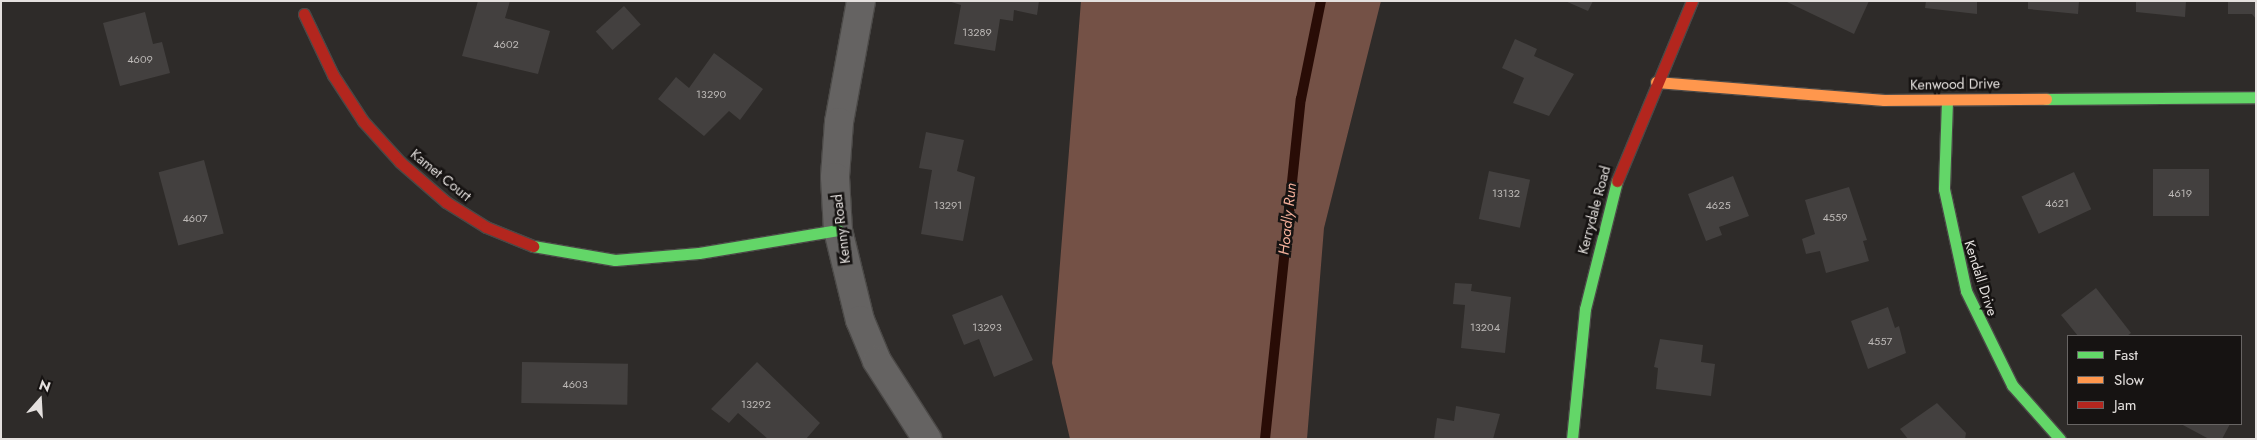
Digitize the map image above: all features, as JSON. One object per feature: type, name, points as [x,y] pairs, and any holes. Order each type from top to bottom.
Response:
[{"type":"street","name":"Kenny Road","points":[[861,1],[839,122],[835,177],[838,230],[860,320],[877,362],[927,439]]},
{"type":"street","name":"Kerrydale Road","points":[[1572,439],[1585,309],[1602,230],[1626,152],[1692,1]]},
{"type":"street","name":"Kamet Court","points":[[304,14],[333,75],[363,120],[400,162],[446,202],[486,227],[530,246],[615,260],[699,253],[838,230]]},
{"type":"street","name":"Kenwood Drive","points":[[1656,82],[1757,94],[1947,101],[2256,97]]},
{"type":"street","name":"Kendall Drive","points":[[1947,101],[1944,189],[1966,291],[2012,385],[2060,439]]},
{"type":"shaded area","points":[[1081,1],[1381,1],[1324,228],[1307,439],[1070,439],[1052,363]]},
{"type":"building","points":[[478,1],[510,1],[505,18],[550,31],[538,74],[462,56]]},
{"type":"building","points":[[948,1],[1039,1],[1037,15],[1014,10],[1013,21],[1000,19],[995,51],[954,44],[961,5]]},
{"type":"building","points":[[1565,1],[1593,1],[1588,11]]},
{"type":"building","points":[[1785,1],[1869,1],[1854,34]]},
{"type":"building","points":[[1926,1],[1977,1],[1977,14],[1925,8]]},
{"type":"building","points":[[2028,1],[2079,1],[2078,14],[2028,9]]},
{"type":"building","points":[[2136,1],[2186,1],[2185,17],[2136,12]]},
{"type":"building","points":[[2228,1],[2256,1],[2256,19],[2252,14],[2228,14]]},
{"type":"building","points":[[624,6],[641,25],[612,50],[596,31]]},
{"type":"building","points":[[145,12],[153,44],[162,42],[170,73],[120,86],[103,23]]},
{"type":"building","points":[[1515,39],[1537,49],[1534,56],[1574,74],[1549,116],[1513,103],[1524,78],[1502,68]]},
{"type":"building","points":[[714,53],[763,89],[740,120],[729,111],[704,136],[658,99],[676,77],[689,88]]},
{"type":"building","points":[[926,132],[964,140],[957,171],[975,177],[963,241],[921,234],[932,170],[919,168]]},
{"type":"building","points":[[204,160],[224,233],[178,246],[159,172]]},
{"type":"building","points":[[2153,169],[2209,169],[2209,216],[2153,216]]},
{"type":"building","points":[[1489,171],[1530,180],[1520,228],[1479,219]]},
{"type":"building","points":[[2074,172],[2091,209],[2039,234],[2021,197]]},
{"type":"building","points":[[1733,176],[1749,216],[1719,227],[1722,235],[1706,241],[1688,194]]},
{"type":"building","points":[[1849,187],[1867,240],[1863,241],[1869,261],[1826,273],[1820,251],[1806,254],[1802,239],[1815,234],[1805,200]]},
{"type":"building","points":[[1455,283],[1472,284],[1471,291],[1511,297],[1505,353],[1461,348],[1465,305],[1453,304]]},
{"type":"building","points":[[2096,288],[2131,333],[2128,335],[2077,335],[2061,315]]},
{"type":"building","points":[[1002,295],[1033,360],[994,377],[979,339],[964,345],[952,315]]},
{"type":"building","points":[[1888,307],[1895,328],[1899,326],[1906,353],[1868,369],[1851,321]]},
{"type":"building","points":[[1660,339],[1703,345],[1701,362],[1715,364],[1711,396],[1656,389],[1658,368],[1654,367]]},
{"type":"building","points":[[522,362],[628,364],[627,405],[521,403]]},
{"type":"building","points":[[757,362],[820,423],[806,439],[768,439],[738,413],[729,423],[711,409]]},
{"type":"building","points":[[1937,403],[1966,433],[1965,439],[1908,439],[1900,429]]},
{"type":"building","points":[[1456,406],[1500,414],[1493,439],[1434,439],[1437,418],[1454,421]]},
{"type":"building","points":[[2183,425],[2229,425],[2222,439],[2209,439]]},
{"type":"waterway","name":"Hoadly Run","points":[[1265,439],[1301,99],[1321,1]]},
{"type":"traffic: fast","points":[[2046,99],[2256,97]]},
{"type":"traffic: fast","points":[[1947,101],[1944,189],[1966,291],[2012,385],[2060,439]]},
{"type":"traffic: fast","points":[[1572,439],[1585,309],[1617,181]]},
{"type":"traffic: fast","points":[[533,246],[615,260],[699,253],[838,230]]},
{"type":"traffic: slow","points":[[1656,82],[1884,100],[2046,99]]},
{"type":"traffic: jam","points":[[1617,181],[1692,1]]},
{"type":"traffic: jam","points":[[304,14],[333,75],[363,121],[400,162],[446,202],[486,227],[533,246]]}]
